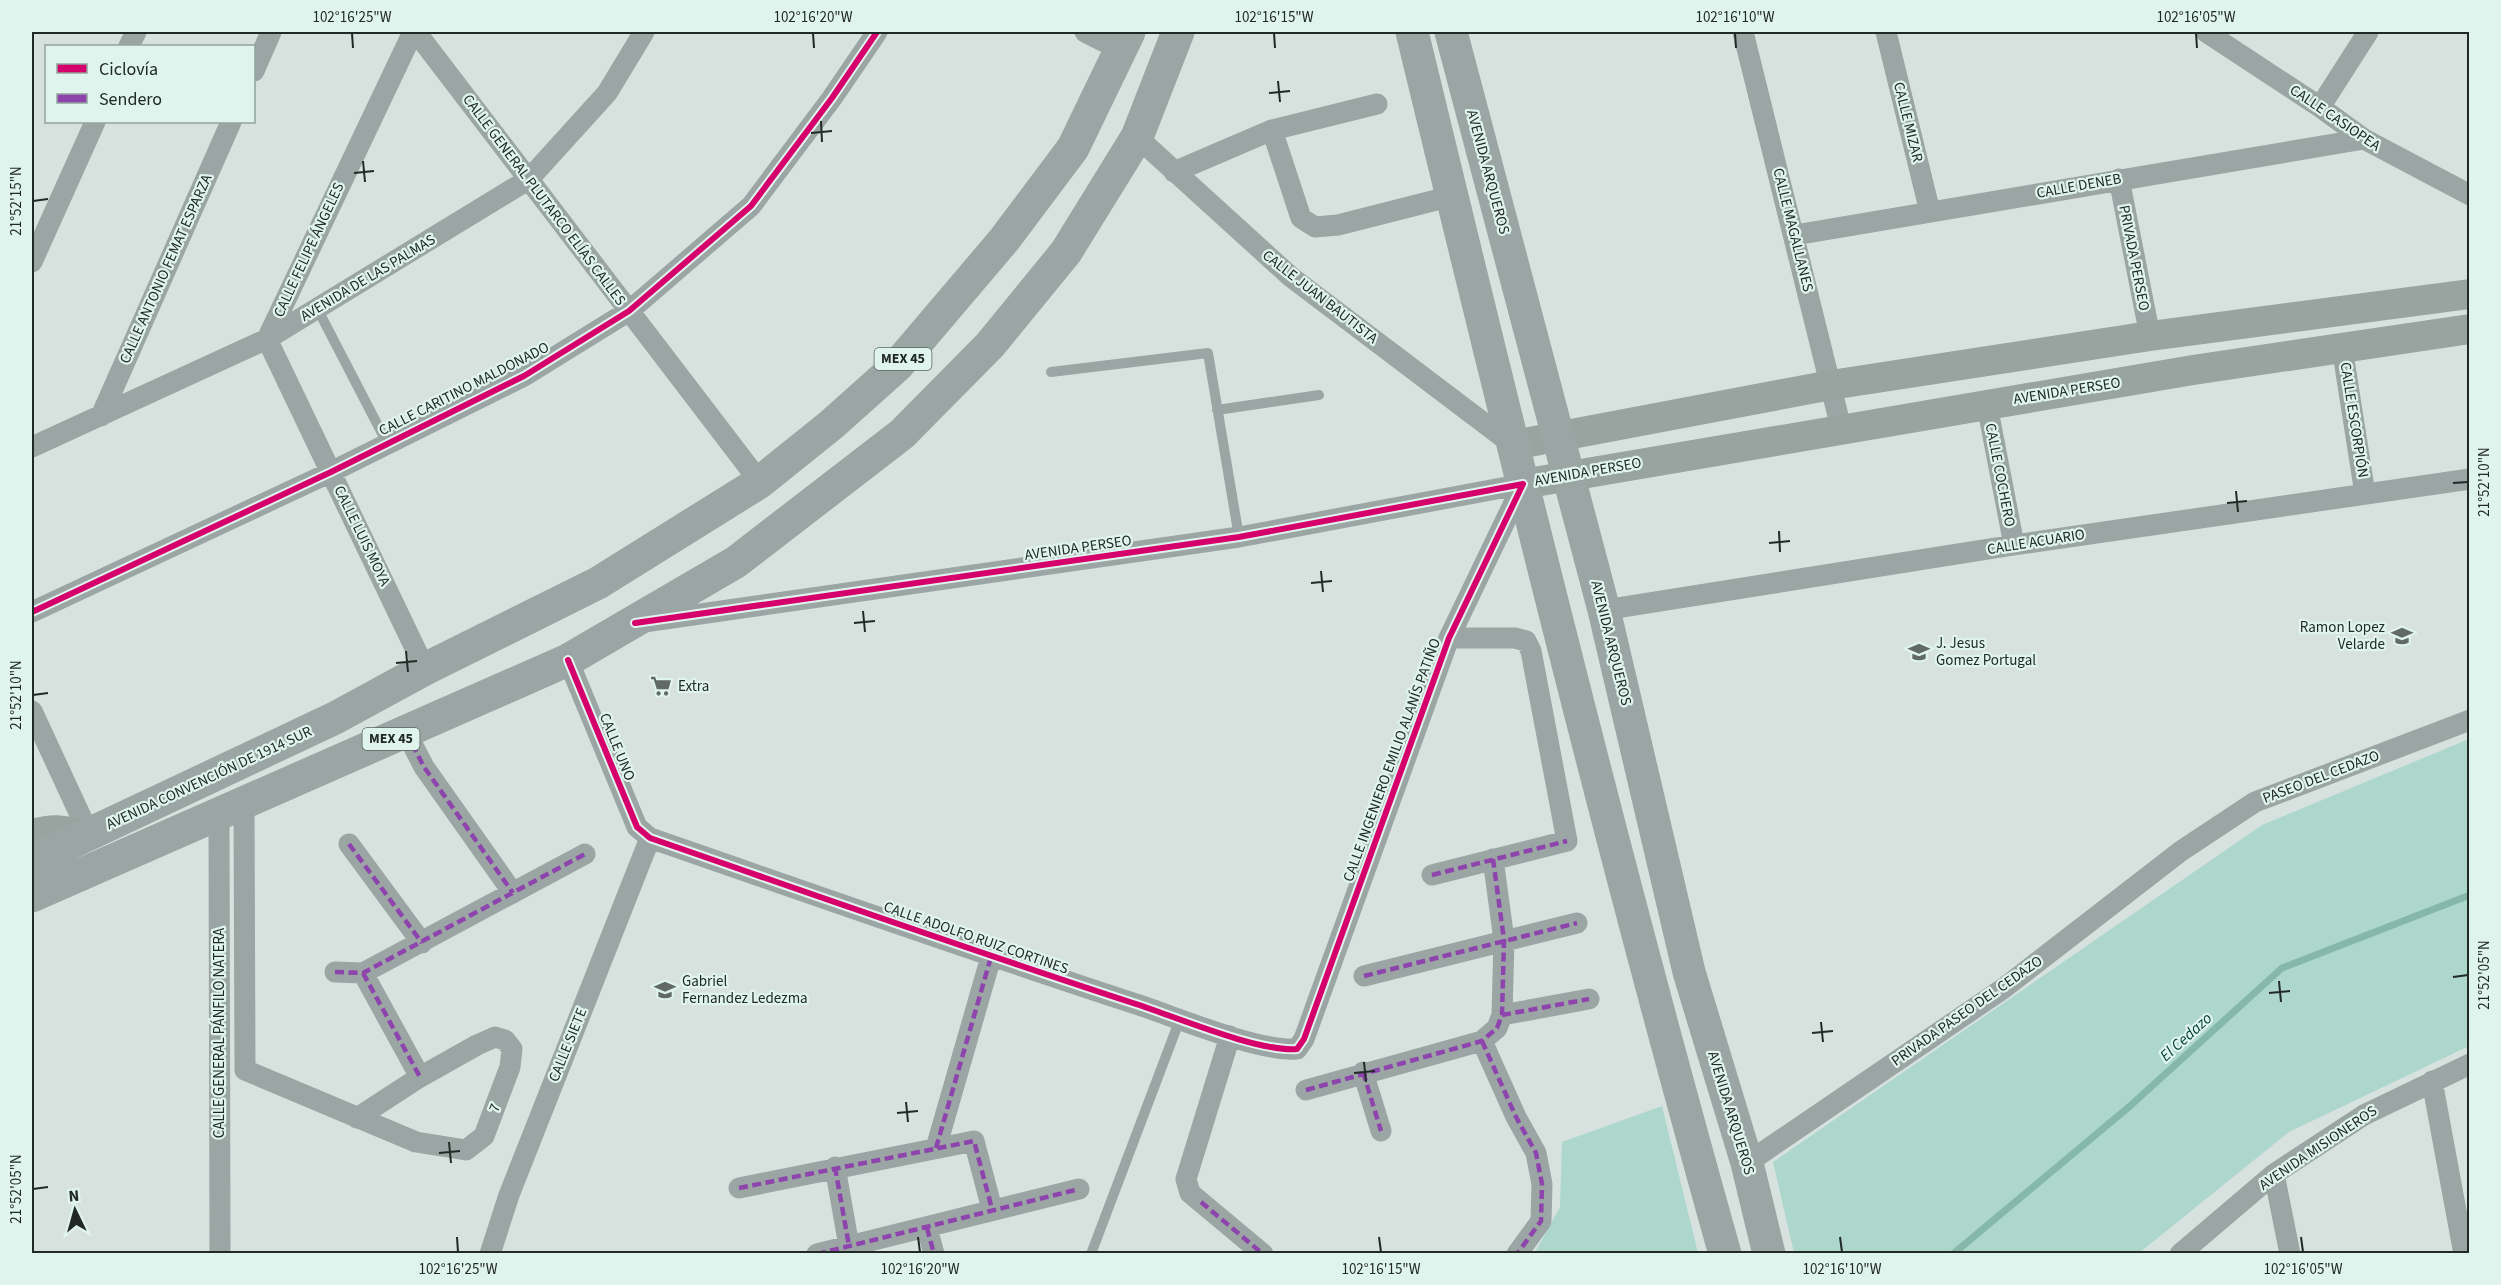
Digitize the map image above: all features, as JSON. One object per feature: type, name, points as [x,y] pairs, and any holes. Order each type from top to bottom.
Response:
[{"type":"main road","name":"MEX 45","points":[[32,896],[568,660],[736,562],[902,434],[990,345],[1066,252],[1137,137],[1178,32]]},
{"type":"main road","points":[[1412,32],[1513,445],[1655,1007],[1725,1254]]},
{"type":"main road","name":"AVENIDA ARQUEROS","points":[[1451,32],[1566,476],[1604,610],[1689,972],[1747,1163],[1769,1254]]},
{"type":"main road","name":"MEX 45","points":[[425,669],[598,583],[760,482],[831,425],[897,366],[1004,240],[1073,148],[1125,41]]},
{"type":"main road","points":[[1513,445],[1831,385],[2150,336],[2469,294]]},
{"type":"main road","name":"AVENIDA PERSEO","points":[[1523,484],[1841,428],[2342,346],[2469,329]]},
{"type":"main road","name":"AVENIDA CONVENCIÓN DE 1914 SUR","points":[[32,861],[335,718],[425,669]]},
{"type":"main road","points":[[32,834],[52,829],[68,830],[86,836]]},
{"type":"street","points":[[255,68],[271,32]]},
{"type":"street","name":"CALLE GENERAL PLUTARCO ELÍAS CALLES","points":[[415,32],[760,482]]},
{"type":"street","name":"CALLE FELIPE ÁNGELES","points":[[267,339],[415,32]]},
{"type":"street","name":"AVENIDA DE LAS PALMAS","points":[[32,447],[267,339],[529,179],[607,93],[644,32]]},
{"type":"street","name":"CALLE CARITINO MALDONADO","points":[[32,612],[331,472],[524,376],[630,311],[751,206],[832,98],[877,32]]},
{"type":"street","points":[[1085,32],[1125,41]]},
{"type":"street","name":"CALLE MAGALLANES","points":[[1743,32],[1841,428]]},
{"type":"street","name":"CALLE MIZAR","points":[[1886,32],[1930,212]]},
{"type":"street","name":"CALLE CASIOPEA","points":[[2206,32],[2320,107],[2364,140],[2469,195]]},
{"type":"street","points":[[2320,107],[2368,32]]},
{"type":"street","points":[[1174,172],[1272,130],[1377,104]]},
{"type":"street","points":[[32,262],[95,123]]},
{"type":"street","name":"CALLE ANTONIO FEMAT ESPARZA","points":[[101,416],[231,123]]},
{"type":"street","points":[[1272,130],[1300,218],[1315,227],[1338,225],[1452,196]]},
{"type":"street","name":"CALLE JUAN BAUTISTA","points":[[1137,137],[1291,277],[1513,445]]},
{"type":"street","name":"CALLE DENEB","points":[[1795,235],[2119,179],[2364,140]]},
{"type":"street","name":"PRIVADA PERSEO","points":[[2119,179],[2150,336]]},
{"type":"street","name":"CALLE LUIS MOYA","points":[[267,339],[425,669]]},
{"type":"street","name":"CALLE ESCORPIÓN","points":[[2342,346],[2365,494]]},
{"type":"street","name":"CALLE COCHERO","points":[[1987,405],[2014,545]]},
{"type":"street","name":"CALLE ACUARIO","points":[[1604,610],[2014,545],[2469,480]]},
{"type":"street","name":"AVENIDA PERSEO","points":[[635,623],[1239,537],[1523,484]]},
{"type":"street","name":"CALLE INGENIERO EMILIO ALANÍS PATIÑO","points":[[1297,1049],[1304,1039],[1449,638],[1523,484]]},
{"type":"street","points":[[1432,875],[1568,842],[1531,651],[1526,641],[1515,638],[1449,638]]},
{"type":"street","name":"CALLE UNO","points":[[568,660],[637,826],[650,838]]},
{"type":"street","points":[[32,711],[86,836]]},
{"type":"street","name":"PASEO DEL CEDAZO","points":[[2181,851],[2255,802],[2469,720]]},
{"type":"street","points":[[406,732],[424,766],[513,893]]},
{"type":"street","name":"7","points":[[231,808],[245,1070],[357,1118],[416,1142],[466,1150],[484,1136],[510,1067],[512,1049],[505,1040],[495,1037],[420,1077],[357,1118]]},
{"type":"street","name":"CALLE GENERAL PÁNFILO NATERA","points":[[220,1254],[231,808]]},
{"type":"street","name":"CALLE ADOLFO RUIZ CORTINES","points":[[650,838],[991,957],[1230,1036],[1284,1050],[1297,1049]]},
{"type":"street","name":"CALLE SIETE","points":[[490,1254],[509,1196],[650,838]]},
{"type":"street","points":[[349,844],[423,943]]},
{"type":"street","name":"PRIVADA PASEO DEL CEDAZO","points":[[1747,1163],[2004,988],[2181,851]]},
{"type":"street","points":[[335,972],[363,973],[423,943],[585,854]]},
{"type":"street","points":[[1306,1090],[1363,1072],[1482,1041],[1497,1028],[1502,1015],[1504,940],[1493,859]]},
{"type":"street","points":[[1364,975],[1577,923]]},
{"type":"street","points":[[936,1148],[991,957]]},
{"type":"street","points":[[363,973],[420,1077]]},
{"type":"street","points":[[1502,1015],[1589,999]]},
{"type":"street","points":[[1230,1036],[1186,1179],[1190,1193],[1263,1254]]},
{"type":"street","points":[[1482,1041],[1516,1117],[1536,1153],[1542,1184],[1541,1221],[1517,1254]]},
{"type":"street","name":"AVENIDA MISIONEROS","points":[[2180,1254],[2274,1174],[2364,1115],[2469,1064]]},
{"type":"street","points":[[1363,1072],[1381,1131]]},
{"type":"street","points":[[2432,1081],[2464,1254]]},
{"type":"street","points":[[739,1188],[974,1141],[992,1209]]},
{"type":"street","points":[[835,1167],[849,1246]]},
{"type":"street","points":[[2274,1174],[2290,1254]]},
{"type":"street","points":[[817,1254],[1079,1189]]},
{"type":"street","points":[[927,1228],[934,1254]]},
{"type":"lane","points":[[317,308],[387,443]]},
{"type":"lane","points":[[1051,372],[1208,353],[1239,537]]},
{"type":"lane","points":[[1217,410],[1319,395]]},
{"type":"lane","points":[[1091,1254],[1180,1019]]},
{"type":"green space","points":[[2469,739],[2469,1046],[2289,1132],[2139,1253],[1794,1253],[1773,1162],[2262,825]]},
{"type":"green space","points":[[1662,1106],[1698,1253],[1534,1254],[1560,1207],[1562,1142]]},
{"type":"waterway","name":"El Cedazo","points":[[1953,1254],[2130,1106],[2282,968],[2470,895]]},
{"type":"marked path","points":[[406,732],[424,767],[513,893]]},
{"type":"marked path","points":[[1432,875],[1567,841]]},
{"type":"marked path","points":[[349,844],[422,943]]},
{"type":"marked path","points":[[335,972],[363,973],[585,854]]},
{"type":"marked path","points":[[1306,1090],[1482,1041],[1497,1028],[1502,1015],[1504,940],[1493,859]]},
{"type":"marked path","points":[[1364,976],[1577,923]]},
{"type":"marked path","points":[[936,1148],[991,957]]},
{"type":"marked path","points":[[363,973],[420,1077]]},
{"type":"marked path","points":[[1502,1015],[1589,999]]},
{"type":"marked path","points":[[1482,1041],[1516,1117],[1536,1153],[1542,1184],[1541,1221],[1517,1254]]},
{"type":"marked path","points":[[1363,1072],[1381,1131]]},
{"type":"marked path","points":[[739,1188],[974,1141],[992,1209]]},
{"type":"marked path","points":[[835,1167],[849,1246]]},
{"type":"marked path","points":[[817,1254],[1079,1189]]},
{"type":"marked path","points":[[1201,1202],[1263,1254]]},
{"type":"marked path","points":[[927,1228],[934,1254]]},
{"type":"cycle path","points":[[32,612],[331,472],[524,376],[629,311],[751,206],[832,98],[877,32]]},
{"type":"cycle path","points":[[635,623],[1239,537],[1523,484]]},
{"type":"cycle path","points":[[568,660],[637,827],[650,838],[1239,1040],[1297,1049],[1304,1039],[1449,638],[1523,484]]},
{"type":"place","name":"Ramon Lopez Velarde","points":[[2402,636]]},
{"type":"place","name":"J. Jesus Gomez Portugal","points":[[1919,652]]},
{"type":"place","name":"Extra","points":[[661,686]]},
{"type":"place","name":"Gabriel Fernandez Ledezma","points":[[665,990]]}]
